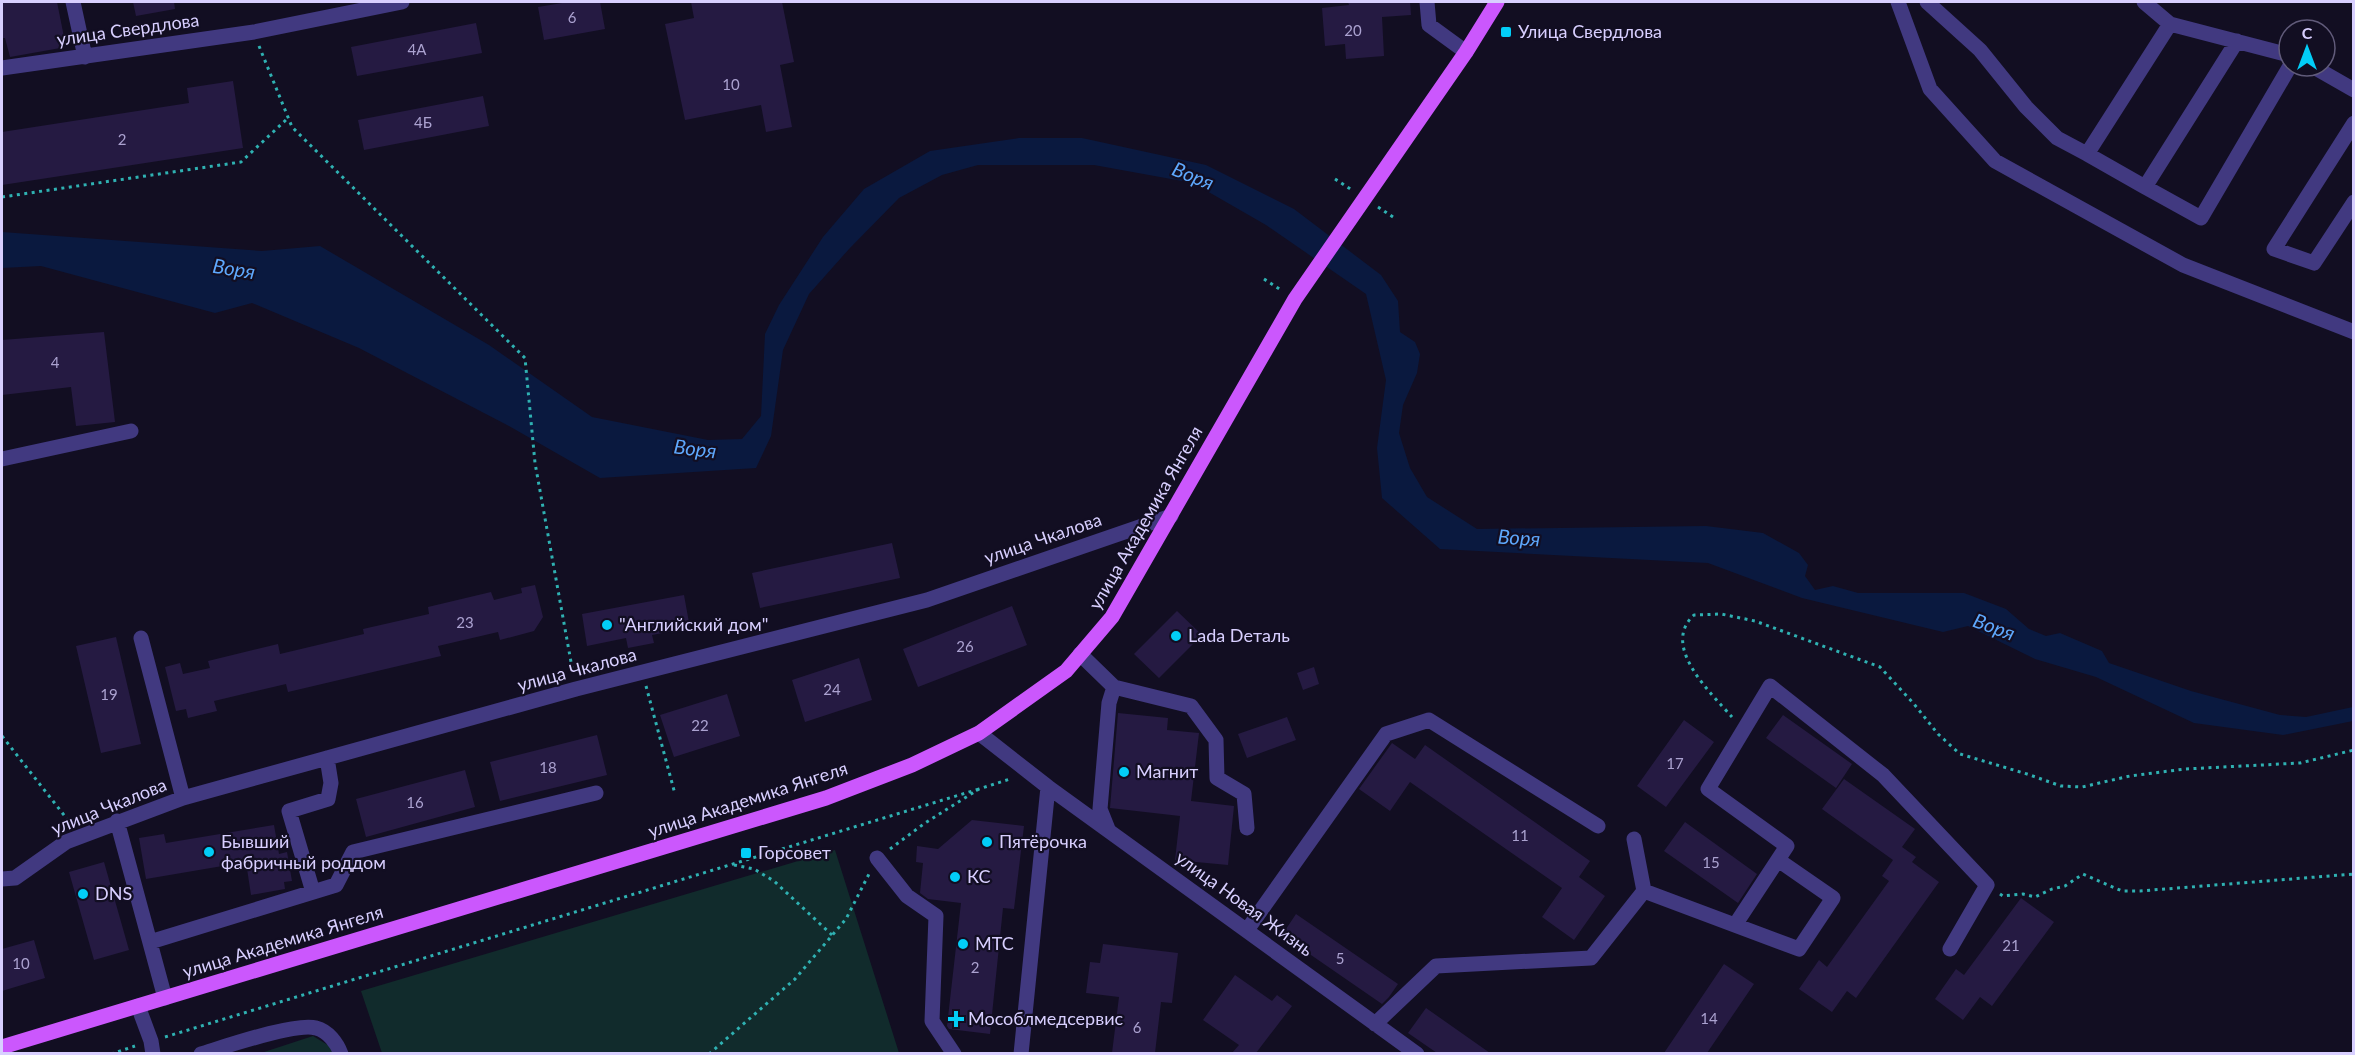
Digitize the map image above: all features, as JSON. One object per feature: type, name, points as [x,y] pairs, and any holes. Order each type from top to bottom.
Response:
[{"type":"main road","name":"улица Академика Янгеля","points":[[2,1047],[826,798],[912,765],[979,733],[1066,671],[1112,617],[1295,299],[1466,52],[1497,2]]},
{"type":"street","points":[[73,2],[85,57]]},
{"type":"street","name":"улица Свердлова","points":[[2,68],[254,32],[402,2]]},
{"type":"street","points":[[1427,2],[1429,25],[1466,52]]},
{"type":"street","points":[[1898,2],[1930,89],[1995,161],[2183,265],[2354,332]]},
{"type":"street","points":[[1926,2],[1980,50],[2026,107],[2057,138],[2201,218],[2283,78]]},
{"type":"street","points":[[2144,2],[2170,24],[2277,52]]},
{"type":"street","points":[[2087,154],[2170,24]]},
{"type":"street","points":[[2145,187],[2237,41]]},
{"type":"street","points":[[2333,78],[2354,90]]},
{"type":"street","points":[[2354,123],[2274,249],[2314,263],[2354,202]]},
{"type":"street","points":[[2,459],[131,431]]},
{"type":"street","name":"улица Чкалова","points":[[2,879],[15,878],[66,842],[183,798],[576,689],[927,600],[1171,516]]},
{"type":"street","points":[[141,638],[183,798]]},
{"type":"street","points":[[1080,654],[1113,687],[1191,706],[1216,740],[1217,778],[1244,794],[1247,828]]},
{"type":"street","points":[[1735,925],[1787,846],[1708,789],[1770,686],[1883,775],[1987,885],[1950,949]]},
{"type":"street","points":[[1108,830],[1100,809],[1109,703],[1113,687]]},
{"type":"street","points":[[1246,930],[1386,734],[1429,720],[1598,826]]},
{"type":"street","name":"улица Новая Жизнь","points":[[979,733],[1048,787],[1417,1053]]},
{"type":"street","points":[[313,892],[289,811],[328,799],[331,783],[327,758]]},
{"type":"street","points":[[1022,1053],[1048,787]]},
{"type":"street","points":[[150,942],[336,885],[353,852],[596,793]]},
{"type":"street","points":[[117,821],[165,998]]},
{"type":"street","points":[[1375,1024],[1436,966],[1591,958],[1644,891],[1634,839]]},
{"type":"street","points":[[877,858],[907,896],[936,916],[932,1021],[954,1053]]},
{"type":"street","points":[[1644,891],[1799,949],[1833,898],[1778,860]]},
{"type":"street","points":[[138,1006],[152,1047],[164,1053]]},
{"type":"street","points":[[201,1053],[285,1028],[315,1028],[337,1042],[341,1053]]},
{"type":"path","points":[[254,32],[292,127],[525,358],[536,463],[576,689]]},
{"type":"path","points":[[2,197],[241,162],[288,118]]},
{"type":"path","points":[[1365,198],[1396,219]]},
{"type":"path","points":[[1264,279],[1295,299]]},
{"type":"path","points":[[1744,729],[1705,688],[1693,670],[1682,644],[1685,622],[1694,615],[1720,614],[1755,621],[1880,668],[1938,734],[1960,754],[2061,786],[2082,787],[2130,776],[2185,769],[2300,763],[2354,750]]},
{"type":"path","points":[[642,672],[675,794]]},
{"type":"path","points":[[2,736],[81,837]]},
{"type":"path","points":[[111,1053],[152,1047],[732,864],[979,789],[1028,770]]},
{"type":"path","points":[[709,1053],[795,979],[846,919],[877,858],[925,823],[979,789]]},
{"type":"path","points":[[732,864],[754,869],[774,881],[831,934]]},
{"type":"path","points":[[1987,885],[2003,896],[2023,894],[2034,897],[2065,886],[2082,874],[2122,891],[2140,891],[2354,874]]},
{"type":"green space","points":[[835,850],[899,1053],[382,1053],[361,991]]},
{"type":"green space","points":[[313,1036],[341,1053],[258,1054]]},
{"type":"water","name":"Воря","points":[[1019,138],[1082,138],[1206,165],[1294,209],[1381,275],[1398,301],[1400,332],[1415,342],[1420,354],[1417,373],[1403,405],[1399,433],[1410,468],[1427,497],[1477,529],[1706,526],[1763,533],[1799,553],[1808,565],[1805,576],[1815,590],[1833,586],[1858,593],[1964,593],[2006,609],[2029,629],[2046,636],[2060,633],[2102,651],[2109,663],[2191,691],[2280,715],[2306,717],[2353,707],[2353,721],[2283,735],[2194,723],[2096,677],[2035,659],[1968,626],[1943,632],[1802,598],[1708,563],[1440,549],[1382,498],[1377,448],[1386,380],[1366,294],[1266,225],[1193,183],[1094,165],[978,165],[942,175],[899,198],[809,294],[783,350],[771,436],[756,468],[600,478],[509,426],[359,348],[252,303],[215,313],[41,266],[2,268],[2,232],[262,251],[320,246],[489,345],[592,417],[708,440],[742,439],[761,416],[765,334],[779,305],[823,237],[864,189],[930,151]]},
{"type":"building","points":[[2,2],[57,2],[66,47],[10,57],[5,38],[2,38]]},
{"type":"building","points":[[133,2],[174,2],[175,9],[136,16]]},
{"type":"building","points":[[568,2],[600,2],[605,29],[544,40],[538,7]]},
{"type":"building","points":[[691,2],[782,2],[794,62],[780,65],[792,127],[766,132],[761,105],[685,120],[665,24],[694,18]]},
{"type":"building","points":[[1348,2],[1410,2],[1411,15],[1382,17],[1384,56],[1346,59],[1345,44],[1325,46],[1322,8],[1349,5]]},
{"type":"building","points":[[476,23],[482,53],[357,76],[351,47]]},
{"type":"building","points":[[233,81],[243,148],[2,185],[2,132],[189,103],[187,88]]},
{"type":"building","points":[[483,96],[489,126],[364,150],[358,120]]},
{"type":"building","points":[[104,332],[115,422],[76,426],[71,387],[2,395],[2,340]]},
{"type":"building","points":[[892,543],[900,578],[760,608],[752,573]]},
{"type":"building","points":[[535,585],[543,617],[534,631],[500,640],[498,632],[438,646],[441,656],[288,692],[286,684],[214,701],[217,711],[188,718],[186,709],[176,711],[165,667],[180,663],[183,674],[210,668],[208,661],[278,644],[280,654],[364,634],[363,629],[429,614],[428,607],[491,592],[494,600],[522,593],[521,588]]},
{"type":"building","points":[[684,595],[690,628],[652,635],[654,643],[628,648],[626,638],[587,646],[582,614]]},
{"type":"building","points":[[1012,606],[1027,645],[918,687],[903,649]]},
{"type":"building","points":[[1177,611],[1202,635],[1159,678],[1134,654]]},
{"type":"building","points":[[116,637],[141,744],[101,753],[76,646]]},
{"type":"building","points":[[859,658],[872,700],[805,722],[792,680]]},
{"type":"building","points":[[1314,667],[1319,684],[1303,690],[1297,673]]},
{"type":"building","points":[[727,694],[740,736],[674,757],[660,715]]},
{"type":"building","points":[[1118,713],[1168,718],[1167,730],[1199,733],[1191,801],[1234,806],[1228,865],[1175,860],[1180,816],[1110,808]]},
{"type":"building","points":[[1783,715],[1852,764],[1836,788],[1766,738]]},
{"type":"building","points":[[1287,717],[1296,740],[1247,758],[1238,734]]},
{"type":"building","points":[[1684,720],[1714,742],[1666,807],[1637,786]]},
{"type":"building","points":[[597,735],[607,775],[500,801],[490,762]]},
{"type":"building","points":[[1392,743],[1415,759],[1425,745],[1590,861],[1579,877],[1605,896],[1574,940],[1542,917],[1562,888],[1410,782],[1390,811],[1359,789]]},
{"type":"building","points":[[465,770],[475,807],[366,837],[356,799]]},
{"type":"building","points":[[1844,779],[1915,829],[1902,847],[1916,857],[1912,862],[1939,882],[1856,998],[1847,991],[1832,1012],[1799,989],[1819,960],[1827,967],[1889,881],[1882,876],[1893,860],[1822,809]]},
{"type":"building","points":[[972,820],[1024,826],[1014,909],[1003,908],[990,1034],[949,1029],[947,1026],[961,903],[928,899],[920,893],[923,863],[916,862],[917,846],[938,849]]},
{"type":"building","points":[[1685,822],[1757,874],[1738,903],[1664,851]]},
{"type":"building","points":[[274,825],[279,854],[287,852],[292,881],[284,882],[285,889],[251,895],[246,862],[146,879],[139,838],[164,834],[166,843]]},
{"type":"building","points":[[104,862],[129,950],[94,960],[69,872]]},
{"type":"building","points":[[2021,898],[2054,922],[1992,1006],[1980,997],[1963,1020],[1935,999],[1956,969],[1964,975]]},
{"type":"building","points":[[1296,914],[1398,984],[1389,997],[1382,1004],[1282,935]]},
{"type":"building","points":[[34,940],[45,978],[2,991],[2,949]]},
{"type":"building","points":[[1103,944],[1178,953],[1172,1003],[1161,1002],[1155,1053],[1112,1053],[1119,997],[1086,993],[1090,962],[1100,963]]},
{"type":"building","points":[[1724,964],[1754,984],[1707,1053],[1664,1053]]},
{"type":"building","points":[[1235,975],[1272,1001],[1277,995],[1292,1006],[1256,1053],[1232,1053],[1239,1045],[1203,1020]]},
{"type":"building","points":[[1426,1008],[1490,1053],[1437,1053],[1408,1033]]},
{"type":"place","name":"Улица Свердлова","points":[[1506,32]]},
{"type":"place","name":"\"Английский дом\"","points":[[607,625]]},
{"type":"place","name":"Lada Dеталь","points":[[1176,636]]},
{"type":"place","name":"Магнит","points":[[1124,772]]},
{"type":"place","name":"Пятёрочка","points":[[987,842]]},
{"type":"place","name":"Бывший фабричный роддом","points":[[209,852]]},
{"type":"place","name":"Горсовет","points":[[746,853]]},
{"type":"place","name":"КС","points":[[955,877]]},
{"type":"place","name":"DNS","points":[[83,894]]},
{"type":"place","name":"МТС","points":[[963,944]]},
{"type":"place","name":"Мособлмедсервис","points":[[956,1019]]}]
